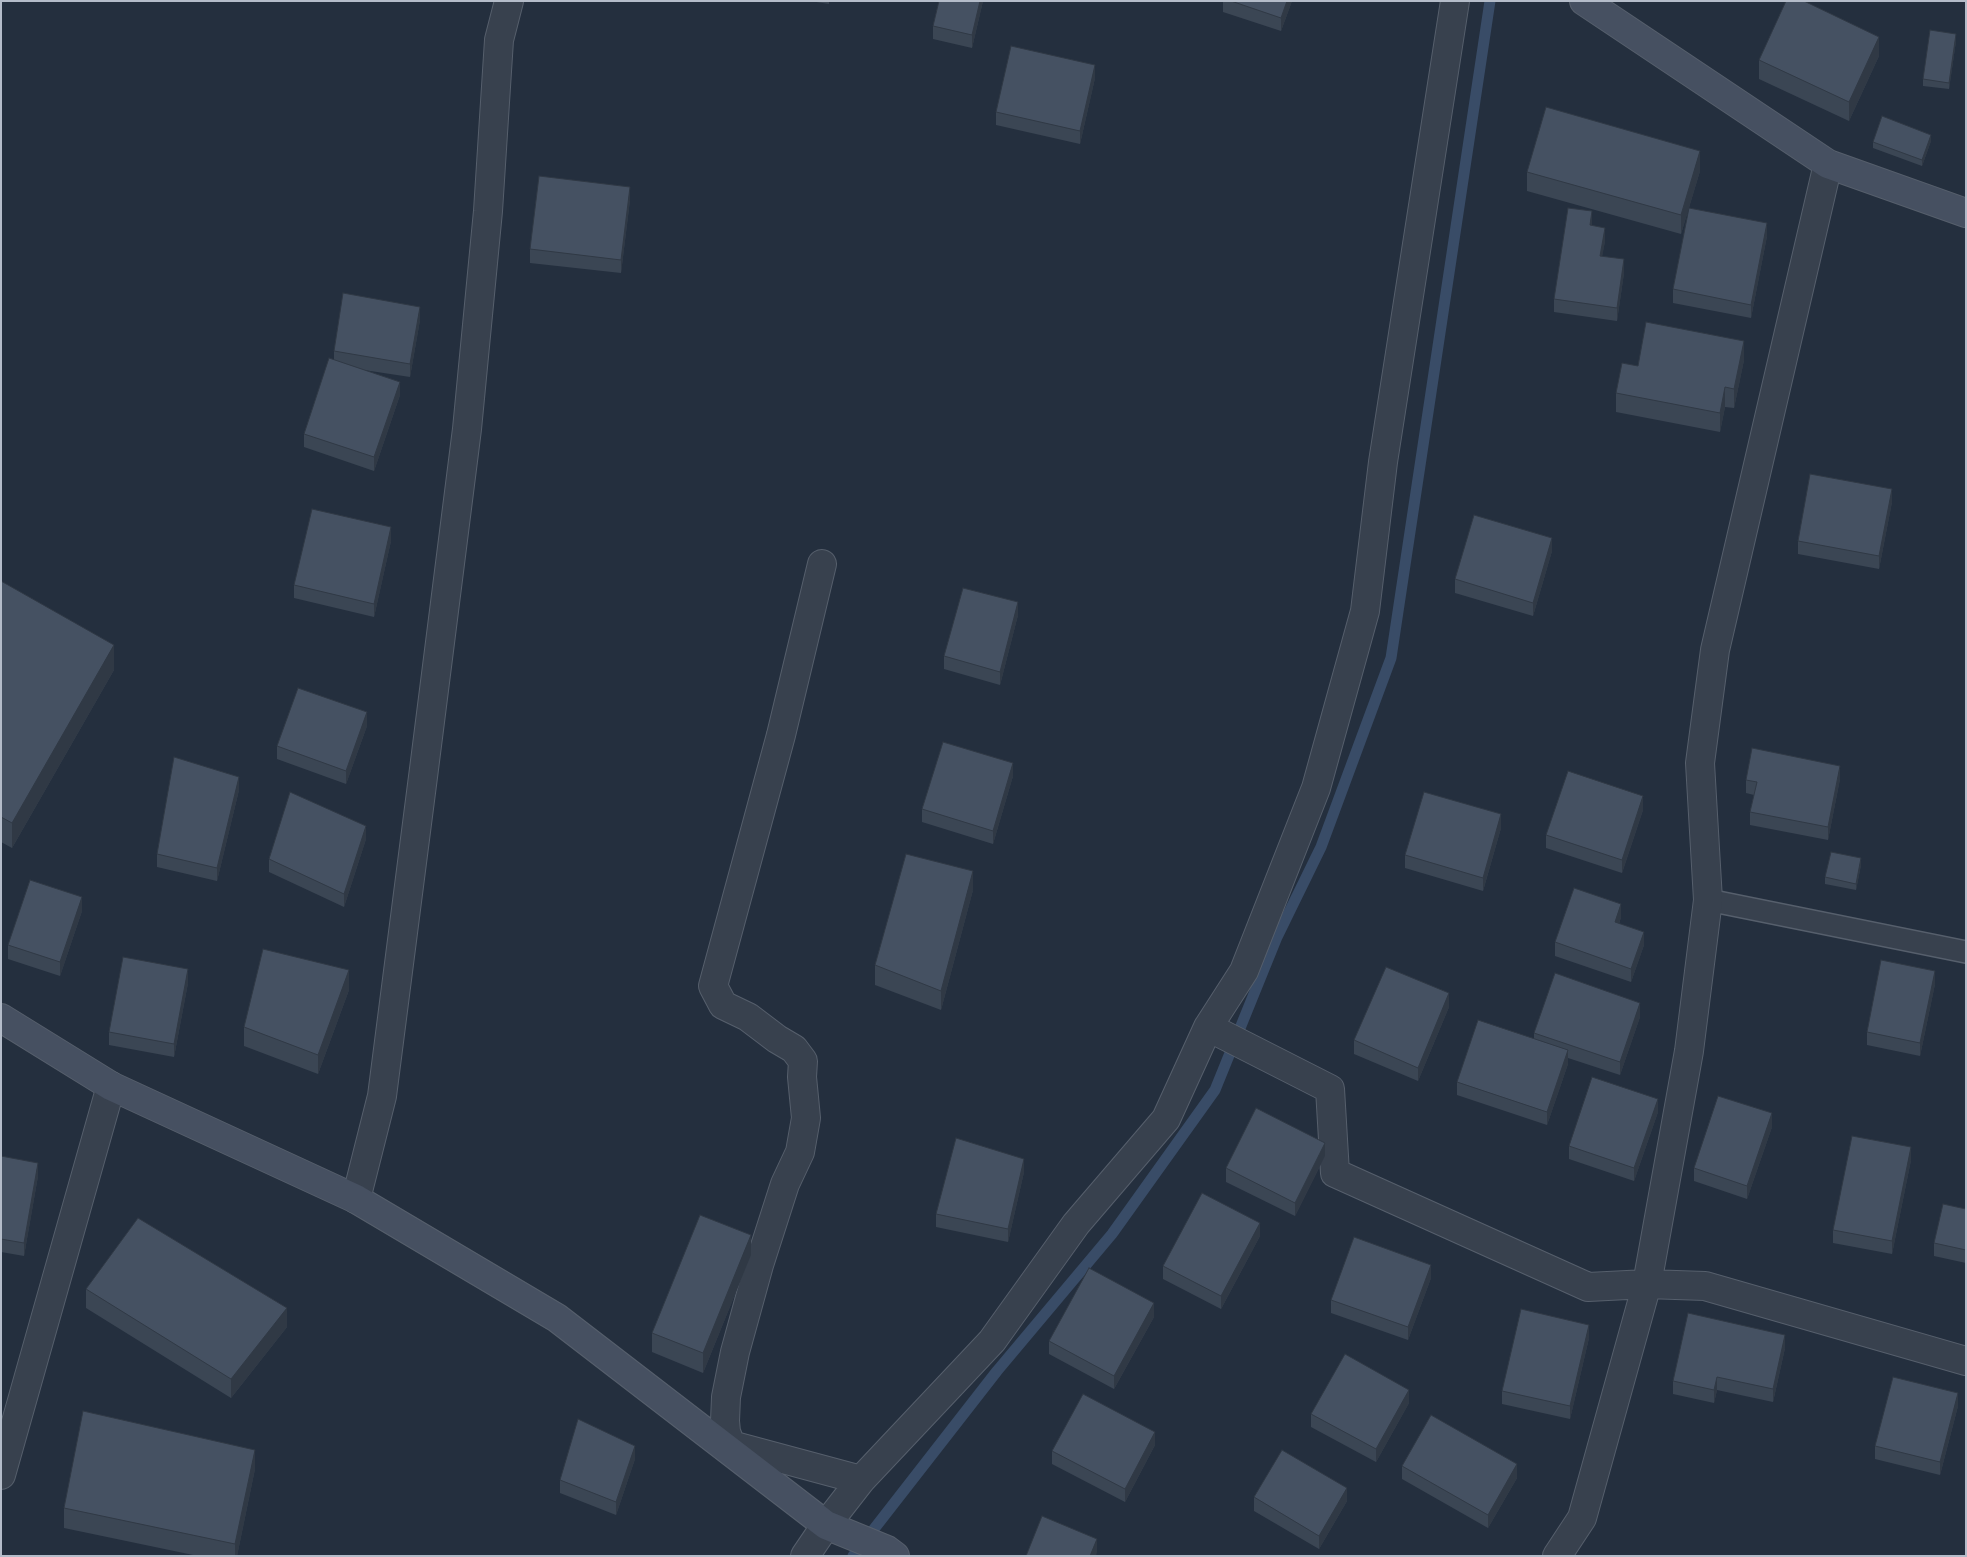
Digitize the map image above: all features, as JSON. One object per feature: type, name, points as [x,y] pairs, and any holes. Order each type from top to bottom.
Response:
[{"type":"street","points":[[356,1198],[382,1096],[423,779],[467,429],[488,211],[500,40],[509,1]]},
{"type":"street","points":[[805,1556],[861,1480],[992,1341],[1076,1224],[1166,1120],[1244,971],[1316,788],[1365,611],[1383,462],[1455,1]]},
{"type":"street","points":[[1584,1],[1828,164],[1966,213]]},
{"type":"street","points":[[1557,1556],[1582,1518],[1647,1284],[1690,1050],[1708,900],[1700,763],[1716,650],[1828,164]]},
{"type":"street","points":[[822,564],[781,735],[713,986],[723,1005],[748,1017],[794,1049],[803,1061],[802,1077],[806,1118],[800,1152],[782,1193],[758,1265],[734,1352],[726,1397],[725,1421],[726,1432],[731,1444],[861,1480]]},
{"type":"street","points":[[1,1018],[110,1086],[356,1198],[557,1318],[826,1525],[891,1553]]},
{"type":"street","points":[[1214,1030],[1330,1089],[1335,1173],[1588,1286],[1647,1284],[1705,1286],[1966,1361]]},
{"type":"street","points":[[1,1475],[110,1086]]},
{"type":"lane","points":[[1708,900],[1966,952]]},
{"type":"building","points":[[939,1],[980,1],[972,35],[933,26]]},
{"type":"building","points":[[1231,1],[1287,1],[1281,18]]},
{"type":"building","points":[[1786,1],[1804,1],[1879,37],[1849,102],[1759,60]]},
{"type":"building","points":[[1930,30],[1956,34],[1949,83],[1923,79]]},
{"type":"building","points":[[1011,46],[1095,65],[1080,131],[996,112]]},
{"type":"building","points":[[1546,107],[1700,151],[1681,215],[1527,172]]},
{"type":"building","points":[[1882,116],[1931,135],[1922,160],[1873,142]]},
{"type":"building","points":[[539,176],[630,187],[621,260],[530,249]]},
{"type":"building","points":[[1568,208],[1592,211],[1590,225],[1605,228],[1600,256],[1624,259],[1617,308],[1554,299]]},
{"type":"building","points":[[1689,208],[1767,223],[1751,305],[1673,289]]},
{"type":"building","points":[[343,293],[420,307],[410,364],[334,351]]},
{"type":"building","points":[[1646,322],[1744,341],[1734,389],[1725,387],[1720,413],[1616,393],[1622,363],[1638,366]]},
{"type":"building","points":[[329,358],[400,382],[374,457],[304,434]]},
{"type":"building","points":[[1810,474],[1892,489],[1879,556],[1798,541]]},
{"type":"building","points":[[312,509],[391,527],[374,604],[294,585]]},
{"type":"building","points":[[1474,515],[1552,538],[1533,603],[1455,579]]},
{"type":"building","points":[[1,581],[114,645],[12,823],[1,817]]},
{"type":"building","points":[[963,588],[1018,602],[1000,672],[944,656]]},
{"type":"building","points":[[298,688],[367,712],[346,771],[277,746]]},
{"type":"building","points":[[943,742],[1013,763],[993,831],[922,809]]},
{"type":"building","points":[[1752,748],[1840,766],[1828,827],[1750,812],[1757,782],[1746,780]]},
{"type":"building","points":[[174,757],[239,777],[217,868],[157,854]]},
{"type":"building","points":[[1568,771],[1643,796],[1622,860],[1546,835]]},
{"type":"building","points":[[290,792],[366,826],[344,894],[269,859]]},
{"type":"building","points":[[1424,792],[1501,814],[1483,878],[1405,855]]},
{"type":"building","points":[[1831,852],[1861,858],[1856,884],[1825,877]]},
{"type":"building","points":[[906,854],[973,871],[941,991],[875,965]]},
{"type":"building","points":[[30,880],[82,897],[60,962],[8,945]]},
{"type":"building","points":[[1574,888],[1621,904],[1615,922],[1644,932],[1631,969],[1555,942]]},
{"type":"building","points":[[263,949],[349,970],[318,1055],[244,1027]]},
{"type":"building","points":[[123,957],[188,969],[174,1044],[109,1032]]},
{"type":"building","points":[[1881,960],[1935,971],[1920,1043],[1867,1032]]},
{"type":"building","points":[[1386,967],[1449,993],[1418,1068],[1354,1040]]},
{"type":"building","points":[[1555,973],[1640,1003],[1620,1062],[1534,1033]]},
{"type":"building","points":[[1478,1020],[1568,1050],[1547,1112],[1457,1082]]},
{"type":"building","points":[[1592,1077],[1658,1099],[1634,1168],[1569,1146]]},
{"type":"building","points":[[1718,1096],[1772,1113],[1747,1186],[1694,1168]]},
{"type":"building","points":[[1256,1108],[1325,1143],[1295,1203],[1226,1168]]},
{"type":"building","points":[[1852,1136],[1911,1147],[1892,1241],[1833,1230]]},
{"type":"building","points":[[956,1138],[1024,1159],[1008,1229],[936,1214]]},
{"type":"building","points":[[1,1156],[38,1163],[24,1243],[1,1239]]},
{"type":"building","points":[[1202,1193],[1260,1223],[1221,1296],[1163,1266]]},
{"type":"building","points":[[1943,1204],[1966,1209],[1966,1250],[1934,1243]]},
{"type":"building","points":[[700,1215],[751,1235],[703,1353],[652,1333]]},
{"type":"building","points":[[138,1218],[287,1308],[231,1379],[86,1289]]},
{"type":"building","points":[[1354,1237],[1431,1265],[1408,1327],[1331,1300]]},
{"type":"building","points":[[1089,1268],[1154,1303],[1114,1376],[1049,1341]]},
{"type":"building","points":[[1521,1309],[1589,1325],[1570,1406],[1502,1391]]},
{"type":"building","points":[[1688,1313],[1785,1335],[1773,1389],[1717,1377],[1714,1390],[1673,1381]]},
{"type":"building","points":[[1345,1354],[1409,1390],[1376,1449],[1311,1414]]},
{"type":"building","points":[[1893,1377],[1958,1393],[1940,1462],[1875,1446]]},
{"type":"building","points":[[1083,1394],[1155,1432],[1125,1489],[1052,1451]]},
{"type":"building","points":[[83,1411],[255,1450],[235,1544],[64,1508]]},
{"type":"building","points":[[1431,1415],[1517,1464],[1488,1515],[1402,1466]]},
{"type":"building","points":[[578,1419],[635,1446],[616,1502],[560,1480]]},
{"type":"building","points":[[1282,1450],[1347,1488],[1319,1536],[1254,1497]]},
{"type":"building","points":[[1042,1516],[1097,1539],[1090,1556],[1026,1556]]},
{"type":"waterway","points":[[853,1556],[997,1371],[1112,1234],[1215,1090],[1277,937],[1321,847],[1391,658],[1490,1]]}]
